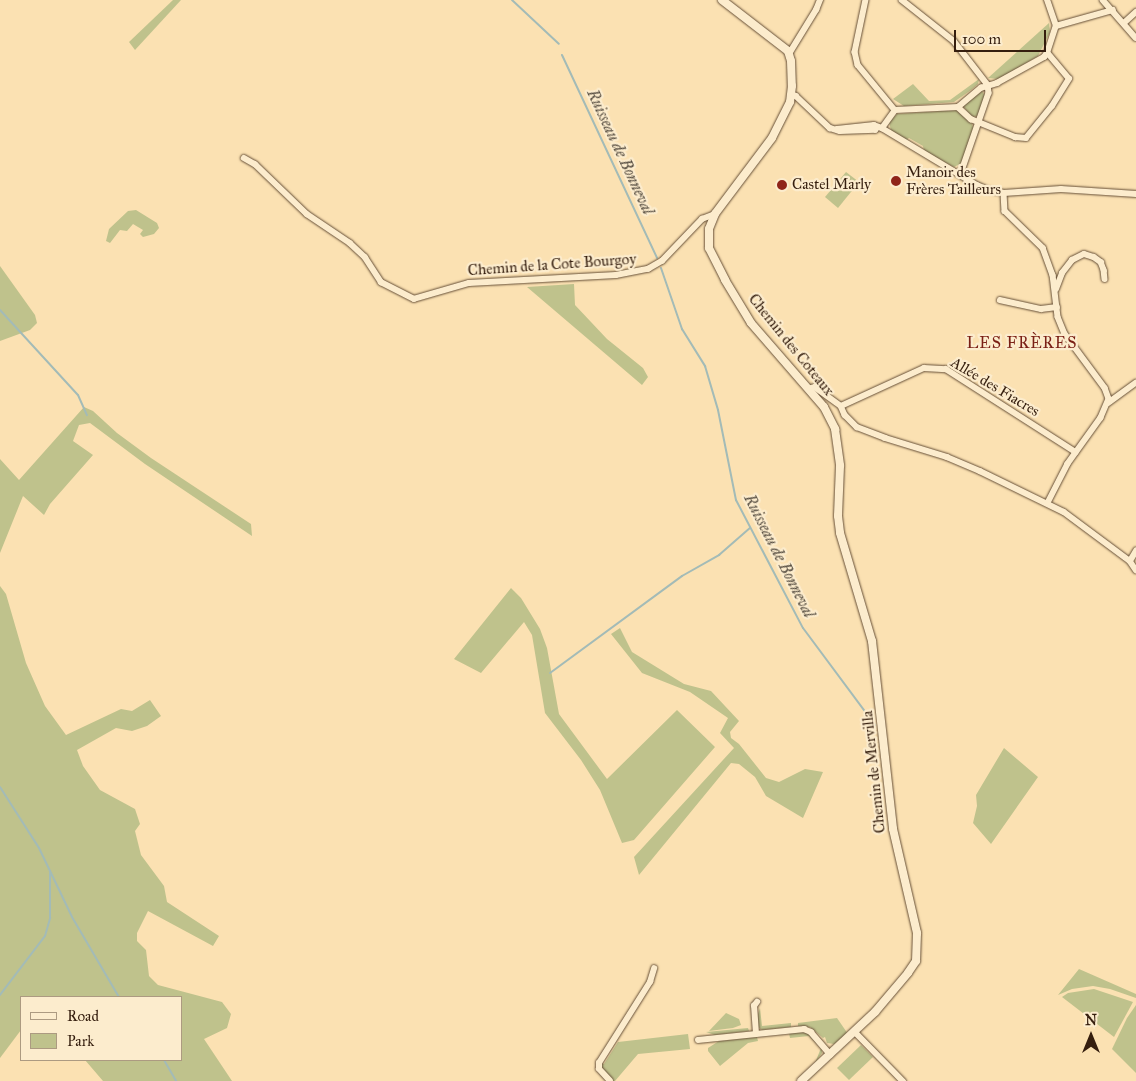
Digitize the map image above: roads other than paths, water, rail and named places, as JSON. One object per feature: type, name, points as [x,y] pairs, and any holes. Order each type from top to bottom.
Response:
[{"type":"street","points":[[722,0],[784,47],[789,54],[793,52],[820,0]]},
{"type":"street","points":[[866,0],[855,52],[858,65],[895,110]]},
{"type":"street","points":[[902,0],[954,41],[988,85],[989,93],[961,174]]},
{"type":"street","points":[[880,127],[895,110],[958,107],[988,85],[997,83],[1038,61],[1047,53],[1056,26],[1048,0]]},
{"type":"street","points":[[1103,0],[1125,22],[1136,38]]},
{"type":"street","points":[[1056,26],[1113,10]]},
{"type":"street","points":[[1125,22],[1136,12]]},
{"type":"street","points":[[958,107],[971,119],[1022,139],[1030,136],[1069,79],[1047,53]]},
{"type":"street","name":"Chemin des Coteaux","points":[[789,54],[791,95],[785,114],[772,138],[715,214],[708,235],[714,260],[751,322],[830,416]]},
{"type":"street","points":[[791,95],[796,96],[830,128],[874,125],[880,127],[977,185],[1004,192],[1061,189],[1136,194]]},
{"type":"street","name":"Chemin de la Cote Bourgoy","points":[[244,158],[254,164],[307,214],[350,243],[365,257],[381,282],[414,299],[469,283],[623,274],[648,269],[662,262],[702,219],[715,214]]},
{"type":"street","points":[[1004,192],[1005,211],[1043,248],[1053,275],[1057,308],[1065,334],[1105,388],[1108,403]]},
{"type":"street","points":[[1055,292],[1062,273],[1072,260],[1084,254],[1094,257],[1101,262],[1104,279]]},
{"type":"street","points":[[1000,300],[1041,309],[1057,308]]},
{"type":"street","name":"Allée des Fiacres","points":[[842,406],[924,368],[946,369],[1076,452]]},
{"type":"street","points":[[1048,503],[1056,485],[1076,452],[1101,418],[1108,403],[1136,383]]},
{"type":"street","points":[[808,389],[815,387],[842,406],[845,415],[857,427],[885,438],[947,457],[1048,503],[1080,523],[1130,561],[1136,570]]},
{"type":"street","name":"Chemin de Mervilla","points":[[801,1081],[875,1012],[908,973],[916,961],[918,948],[914,916],[893,829],[872,642],[840,533],[838,516],[840,453],[830,416]]},
{"type":"street","points":[[1130,561],[1136,551]]},
{"type":"street","points":[[610,1081],[599,1069],[599,1064],[650,982],[654,969]]},
{"type":"street","points":[[756,1034],[754,1006],[757,1002]]},
{"type":"street","points":[[698,1040],[804,1029],[811,1032],[831,1055]]},
{"type":"street","points":[[855,1032],[903,1081]]},
{"type":"waterway","name":"Ruisseau de Bonneval","points":[[512,0],[559,44]]},
{"type":"waterway","name":"Ruisseau de Bonneval","points":[[562,55],[657,258]]},
{"type":"waterway","name":"Ruisseau de Bonneval","points":[[661,268],[682,329],[705,366],[718,410],[736,500],[803,628],[875,725]]},
{"type":"waterway","points":[[0,310],[78,395],[87,415]]},
{"type":"waterway","points":[[550,673],[682,576],[719,555],[750,528]]},
{"type":"waterway","points":[[0,787],[39,848],[72,917],[118,996]]},
{"type":"waterway","points":[[0,995],[45,936],[50,918],[50,871]]},
{"type":"waterway","points":[[165,1061],[176,1081]]},
{"type":"place","name":"Manoir des Frères Tailleurs","points":[[896,181]]},
{"type":"place","name":"Castel Marly","points":[[782,185]]},
{"type":"district","name":"LES FRÈRES","points":[[1022,343]]}]
